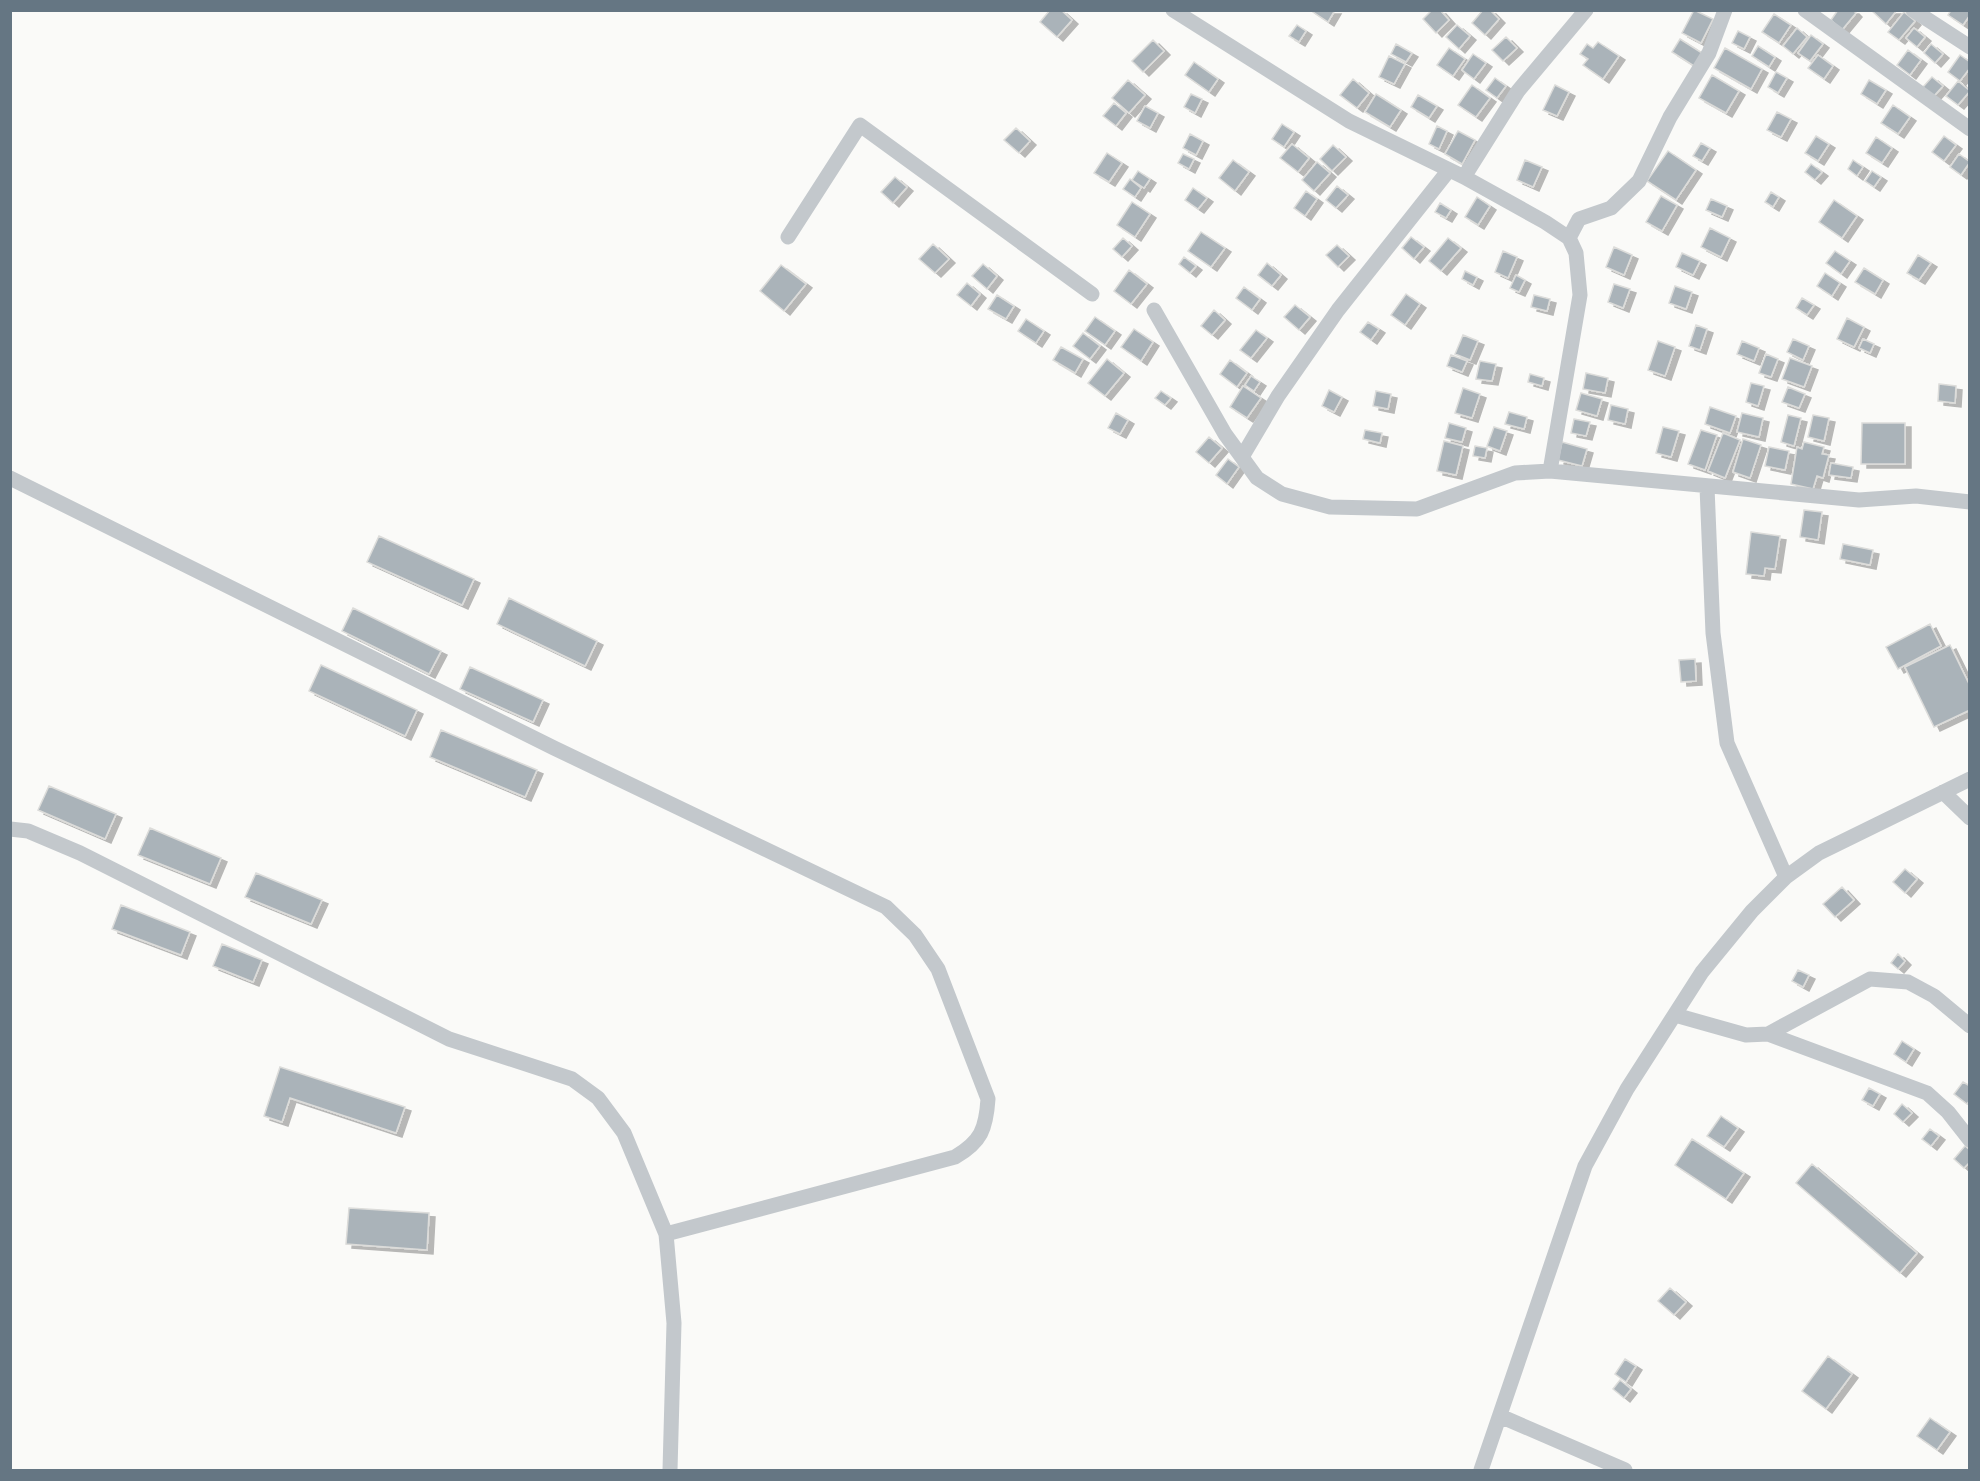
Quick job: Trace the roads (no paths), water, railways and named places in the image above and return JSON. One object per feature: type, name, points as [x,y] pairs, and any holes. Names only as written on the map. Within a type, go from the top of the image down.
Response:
[{"type":"street","points":[[1173,10],[1348,121],[1464,177],[1569,238],[1576,253],[1580,295],[1550,471]]},
{"type":"street","points":[[1464,177],[1518,91],[1586,10]]},
{"type":"street","points":[[1569,238],[1579,219],[1611,208],[1639,181],[1670,117],[1709,53],[1725,10]]},
{"type":"street","points":[[1805,10],[1970,129]]},
{"type":"street","points":[[1913,10],[1970,47]]},
{"type":"street","points":[[788,237],[860,125],[1092,294]]},
{"type":"street","points":[[1242,457],[1278,396],[1338,310],[1368,269],[1449,170]]},
{"type":"street","points":[[1154,310],[1225,434],[1257,478],[1282,494],[1329,507],[1417,509],[1515,473],[1550,471],[1859,500],[1916,496],[1970,502]]},
{"type":"street","points":[[10,478],[554,748],[886,907],[915,935],[938,969],[988,1099],[986,1121],[973,1146],[955,1157],[666,1234]]},
{"type":"street","points":[[1707,487],[1713,633],[1727,743],[1786,877]]},
{"type":"street","points":[[1481,1470],[1585,1167],[1627,1089],[1702,972],[1752,911],[1786,877],[1819,853],[1970,779]]},
{"type":"street","points":[[1943,792],[1970,818]]},
{"type":"street","points":[[10,829],[28,831],[80,853],[449,1039],[572,1079],[598,1098],[624,1133],[666,1234],[674,1323],[670,1470]]},
{"type":"street","points":[[1767,1034],[1870,979],[1908,982],[1934,996],[1970,1026]]},
{"type":"street","points":[[1675,1015],[1746,1035],[1767,1034],[1928,1093],[1948,1112],[1970,1140]]},
{"type":"street","points":[[1500,1416],[1625,1470]]}]
